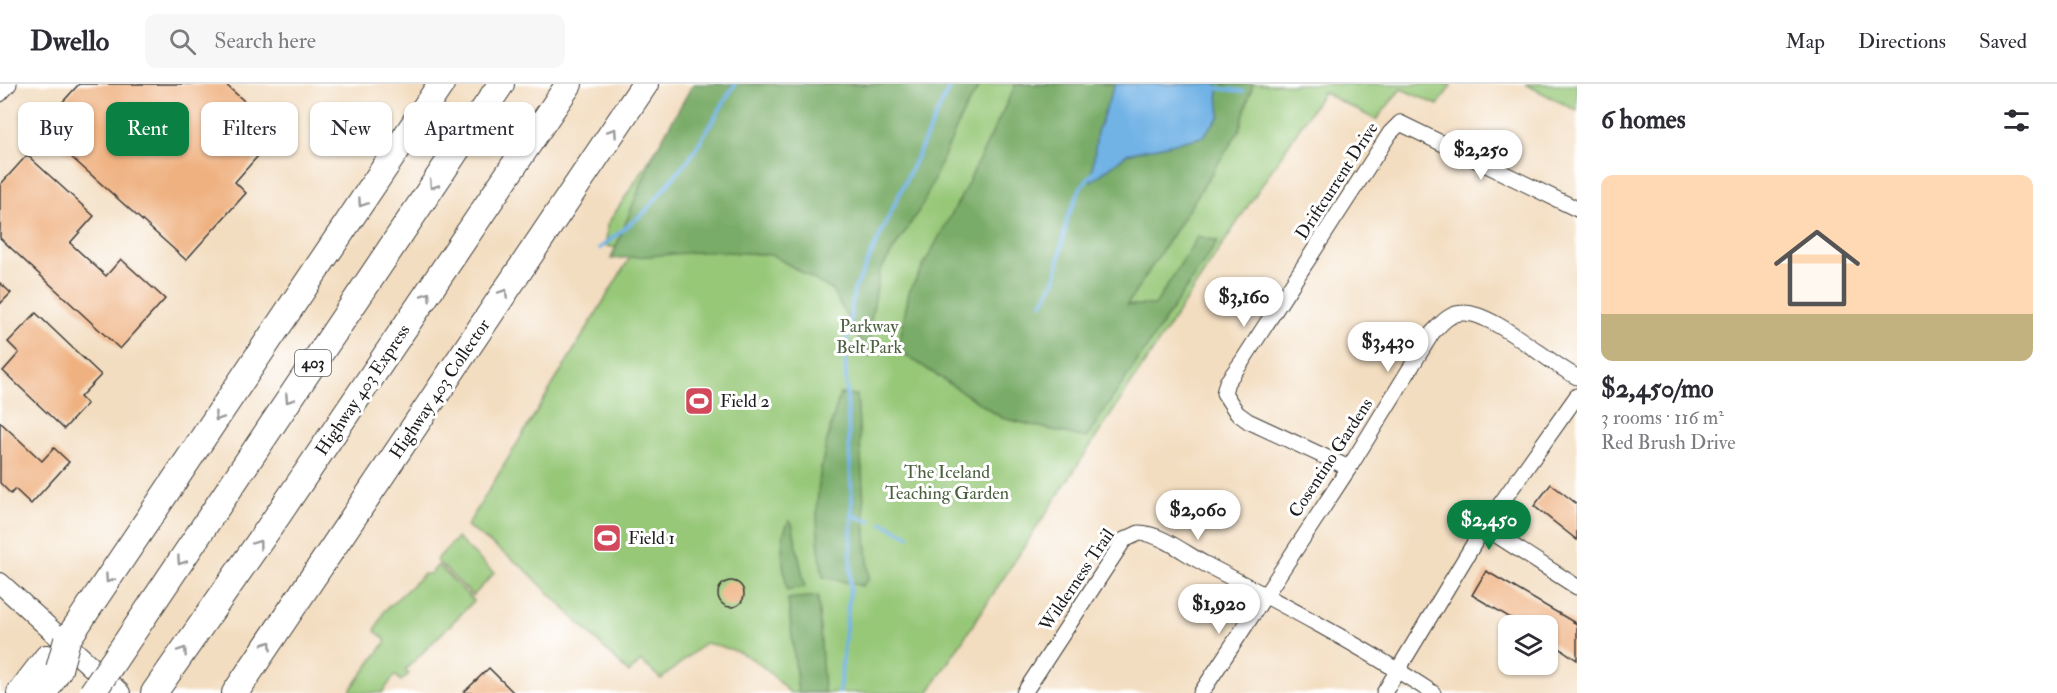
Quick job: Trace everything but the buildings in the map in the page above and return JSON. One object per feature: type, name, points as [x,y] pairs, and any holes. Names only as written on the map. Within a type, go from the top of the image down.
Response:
[{"type":"highway","name":"403","points":[[53,664],[441,84]]},
{"type":"highway","name":"403","points":[[92,693],[501,84]]},
{"type":"highway","name":"Highway 403 Express","points":[[154,693],[285,506],[569,84]]},
{"type":"highway","name":"Highway 403 Collector","points":[[235,693],[645,84]]},
{"type":"highway","points":[[20,693],[53,664]]},
{"type":"highway","points":[[44,693],[53,664]]},
{"type":"street","points":[[0,94],[9,84]]},
{"type":"street","name":"Driftcurrent Drive","points":[[1349,468],[1248,421],[1237,413],[1224,393],[1232,373],[1241,363],[1390,133],[1400,123],[1577,209]]},
{"type":"street","name":"Cosentino Gardens","points":[[1201,693],[1349,468],[1432,333],[1446,318],[1462,313],[1485,317],[1577,377]]},
{"type":"street","points":[[1384,693],[1484,527],[1577,396]]},
{"type":"street","points":[[1484,527],[1577,587]]},
{"type":"street","name":"Wilderness Trail","points":[[1024,693],[1129,536],[1144,533],[1265,595],[1398,670],[1433,693]]},
{"type":"street","points":[[0,583],[120,693]]},
{"type":"green space","points":[[693,84],[981,84],[964,111],[923,204],[880,271],[871,320],[869,356],[832,290],[772,255],[712,251],[611,259],[653,155]]},
{"type":"green space","name":"Parkway Belt Park","points":[[746,84],[1452,84],[1438,105],[1401,89],[1376,120],[1323,92],[928,693],[790,693],[753,659],[733,650],[705,643],[661,679],[641,661],[629,673],[524,568],[467,526],[634,251],[606,246],[607,225],[674,122]]},
{"type":"green space","points":[[1016,84],[1253,84],[1239,131],[1127,305],[1155,305],[1198,236],[1218,241],[1086,438],[1002,418],[898,350],[909,292],[963,193]]},
{"type":"green space","points":[[1525,84],[1577,84],[1577,111]]},
{"type":"green space","points":[[840,394],[857,395],[869,579],[862,586],[823,577],[819,550],[817,505],[819,484]]},
{"type":"green space","points":[[789,521],[792,523],[805,587],[787,590],[782,546]]},
{"type":"green space","points":[[457,538],[494,573],[473,596],[436,560]]},
{"type":"green space","points":[[438,565],[474,601],[405,670],[409,674],[401,681],[395,675],[382,693],[351,693],[351,689],[385,643],[385,639],[375,631],[384,611],[424,574],[430,574]]},
{"type":"green space","points":[[818,596],[824,693],[798,693],[788,599]]},
{"type":"water","points":[[1115,84],[1217,84],[1220,116],[1202,137],[1127,154],[1091,182],[1097,132]]},
{"type":"waterway","points":[[600,248],[645,212],[692,155],[735,84]]},
{"type":"waterway","points":[[839,693],[850,589],[852,502],[845,356],[854,291],[951,84]]},
{"type":"waterway","points":[[1213,88],[1243,91]]},
{"type":"waterway","points":[[1042,303],[1055,281],[1067,219],[1081,187],[1094,172]]},
{"type":"waterway","points":[[852,515],[871,521]]},
{"type":"waterway","points":[[883,523],[909,536]]},
{"type":"place","name":"Field 2","points":[[699,401]]},
{"type":"place","name":"Field 1","points":[[607,538]]},
{"type":"park label","name":"The Iceland Teaching Garden","points":[[947,482]]}]
